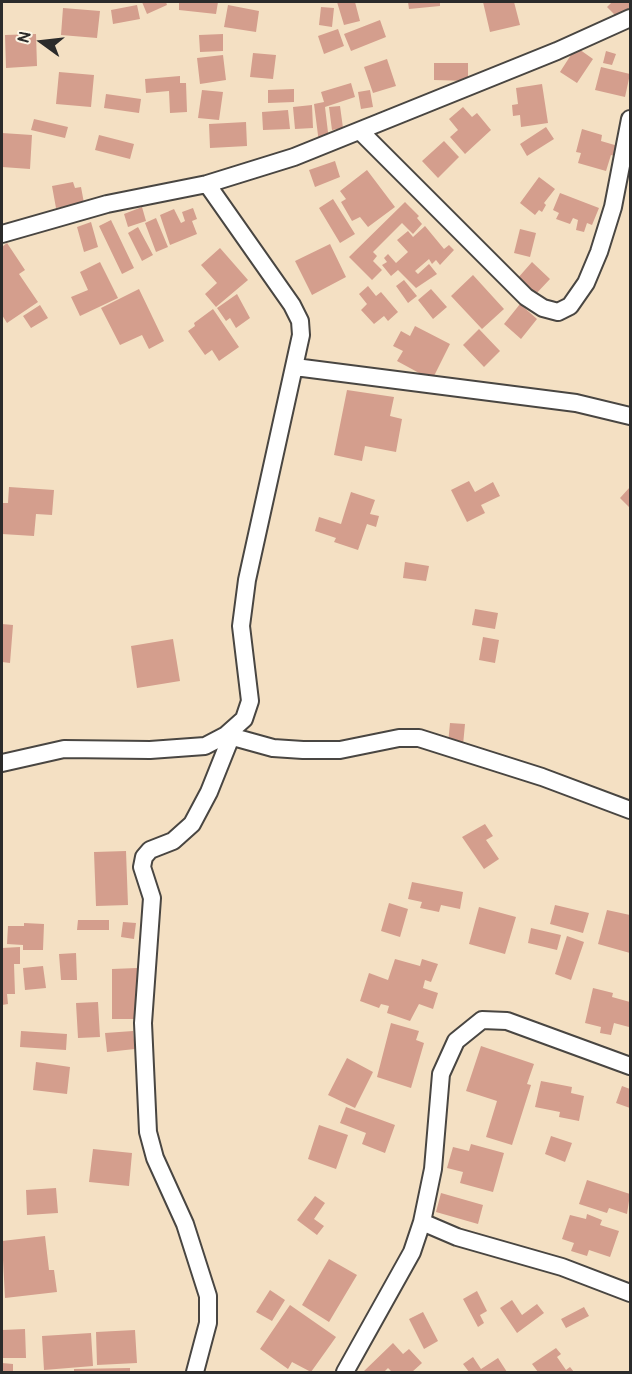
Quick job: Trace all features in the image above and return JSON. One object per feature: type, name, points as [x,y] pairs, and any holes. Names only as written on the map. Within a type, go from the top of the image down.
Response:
[{"type":"street","points":[[2,234],[108,204],[207,184],[294,157],[630,18]]},
{"type":"street","points":[[360,130],[526,297],[543,308],[558,312],[570,306],[586,283],[599,252],[613,207],[630,119]]},
{"type":"street","points":[[2,763],[64,749],[182,749],[205,746],[228,736],[244,719],[250,701],[242,645],[244,603],[260,512],[301,335],[300,321],[207,184]]},
{"type":"street","points":[[295,367],[564,401],[630,416]]},
{"type":"street","points":[[228,736],[273,748],[303,750],[340,750],[399,738],[419,738],[542,777],[630,810]]},
{"type":"street","points":[[195,1372],[208,1323],[208,1296],[185,1224],[155,1158],[148,1131],[143,1023],[152,898],[142,867],[150,850],[173,841],[192,824],[209,792],[228,736]]},
{"type":"street","points":[[345,1372],[412,1252],[422,1222],[433,1169],[441,1074],[456,1041],[482,1020],[507,1020],[630,1066]]},
{"type":"street","points":[[422,1222],[457,1236],[562,1267],[630,1293]]},
{"type":"building","points":[[142,2],[166,2],[167,5],[147,14]]},
{"type":"building","points":[[179,2],[218,2],[216,14],[179,10]]},
{"type":"building","points":[[337,2],[355,2],[360,21],[344,25]]},
{"type":"building","points":[[408,2],[440,2],[440,6],[409,9]]},
{"type":"building","points":[[483,2],[514,2],[520,25],[490,32]]},
{"type":"building","points":[[612,2],[630,2],[630,7],[619,19],[607,7]]},
{"type":"building","points":[[137,5],[140,19],[113,24],[111,10]]},
{"type":"building","points":[[228,5],[259,11],[256,32],[224,27]]},
{"type":"building","points":[[321,7],[334,8],[332,27],[319,25]]},
{"type":"building","points":[[63,8],[100,11],[97,38],[61,35]]},
{"type":"building","points":[[380,20],[386,37],[351,51],[344,34]]},
{"type":"building","points":[[338,29],[344,46],[324,54],[318,36]]},
{"type":"building","points":[[36,34],[37,66],[6,68],[5,35]]},
{"type":"building","points":[[223,34],[223,51],[200,52],[199,35]]},
{"type":"building","points":[[576,47],[593,59],[577,83],[560,72]]},
{"type":"building","points":[[606,51],[616,54],[612,65],[603,63]]},
{"type":"building","points":[[253,53],[276,55],[273,79],[250,77]]},
{"type":"building","points":[[223,55],[226,80],[200,84],[197,58]]},
{"type":"building","points":[[387,59],[396,86],[373,93],[364,67]]},
{"type":"building","points":[[434,63],[468,63],[468,81],[434,80]]},
{"type":"building","points":[[601,67],[630,74],[625,97],[595,90]]},
{"type":"building","points":[[59,72],[94,75],[91,107],[56,104]]},
{"type":"building","points":[[180,76],[180,83],[186,83],[187,112],[170,113],[169,91],[146,93],[145,79]]},
{"type":"building","points":[[351,83],[355,97],[325,107],[329,141],[319,143],[314,104],[324,102],[321,92]]},
{"type":"building","points":[[542,84],[548,123],[521,127],[520,115],[513,116],[512,105],[518,104],[516,88]]},
{"type":"building","points":[[294,89],[294,102],[268,103],[268,90]]},
{"type":"building","points":[[202,90],[223,92],[219,120],[198,118]]},
{"type":"building","points":[[370,90],[373,107],[361,109],[358,92]]},
{"type":"building","points":[[106,94],[141,99],[139,113],[104,108]]},
{"type":"building","points":[[312,105],[313,128],[295,129],[293,107]]},
{"type":"building","points":[[340,106],[343,128],[332,130],[329,107]]},
{"type":"building","points":[[463,107],[472,117],[477,113],[491,130],[465,154],[450,137],[458,130],[449,119]]},
{"type":"building","points":[[288,110],[290,129],[263,130],[262,112]]},
{"type":"building","points":[[34,119],[68,127],[65,138],[31,130]]},
{"type":"building","points":[[246,122],[247,146],[210,148],[209,124]]},
{"type":"building","points":[[546,127],[554,139],[527,156],[520,144]]},
{"type":"building","points":[[582,129],[602,135],[601,141],[618,146],[615,156],[611,155],[606,171],[578,163],[581,153],[576,152]]},
{"type":"building","points":[[2,133],[32,135],[30,169],[2,167]]},
{"type":"building","points":[[99,135],[134,144],[130,159],[95,150]]},
{"type":"building","points":[[444,141],[459,157],[438,178],[422,161]]},
{"type":"building","points":[[335,161],[340,177],[315,187],[309,170]]},
{"type":"building","points":[[367,170],[395,207],[368,227],[360,217],[352,221],[341,202],[346,199],[340,191]]},
{"type":"building","points":[[539,177],[555,189],[544,203],[546,205],[542,212],[539,210],[535,215],[520,203]]},
{"type":"building","points":[[73,182],[75,188],[81,187],[84,203],[56,208],[52,186]]},
{"type":"building","points":[[560,193],[599,208],[592,225],[587,223],[584,232],[576,230],[578,220],[573,218],[570,224],[556,219],[559,213],[553,210]]},
{"type":"building","points":[[333,199],[355,234],[340,243],[319,208]]},
{"type":"building","points":[[405,202],[419,216],[417,218],[422,224],[413,234],[402,223],[373,252],[377,256],[373,261],[382,270],[372,280],[349,257]]},
{"type":"building","points":[[142,207],[146,221],[128,227],[124,214]]},
{"type":"building","points":[[193,208],[197,219],[192,221],[197,234],[170,245],[160,215],[174,209],[181,223],[185,221],[182,212]]},
{"type":"building","points":[[156,218],[168,247],[156,252],[145,223]]},
{"type":"building","points":[[111,220],[134,268],[122,274],[99,226]]},
{"type":"building","points":[[91,222],[98,247],[84,252],[77,227]]},
{"type":"building","points":[[425,226],[444,249],[449,245],[454,250],[440,265],[436,260],[432,264],[429,259],[415,271],[418,274],[429,264],[437,274],[416,288],[398,270],[391,276],[382,265],[387,262],[384,258],[388,254],[396,263],[408,252],[397,240],[408,231],[413,237]]},
{"type":"building","points":[[138,227],[153,255],[142,261],[128,233]]},
{"type":"building","points":[[520,229],[536,233],[530,257],[514,253]]},
{"type":"building","points":[[7,243],[25,270],[19,274],[38,302],[7,323],[2,315],[2,247]]},
{"type":"building","points":[[330,244],[346,277],[312,295],[295,261]]},
{"type":"building","points":[[220,248],[248,280],[216,307],[205,294],[217,283],[201,265]]},
{"type":"building","points":[[100,262],[118,298],[80,316],[71,297],[88,290],[80,272]]},
{"type":"building","points":[[532,262],[550,279],[534,296],[517,279]]},
{"type":"building","points":[[473,275],[504,309],[482,329],[451,296]]},
{"type":"building","points":[[404,280],[417,296],[408,303],[396,286]]},
{"type":"building","points":[[368,286],[376,296],[381,292],[398,312],[388,321],[384,316],[374,324],[361,310],[367,304],[359,294]]},
{"type":"building","points":[[139,289],[164,341],[149,349],[142,335],[120,345],[101,308]]},
{"type":"building","points":[[431,289],[447,307],[433,319],[418,300]]},
{"type":"building","points":[[237,294],[250,318],[236,328],[230,318],[226,321],[217,308]]},
{"type":"building","points":[[520,304],[537,319],[521,339],[504,324]]},
{"type":"building","points":[[40,305],[48,318],[31,328],[23,316]]},
{"type":"building","points":[[213,309],[239,347],[219,361],[212,350],[205,355],[188,331],[195,326],[194,323]]},
{"type":"building","points":[[415,326],[450,344],[432,380],[397,361],[403,351],[393,346],[401,331],[410,336]]},
{"type":"building","points":[[479,329],[500,351],[484,367],[463,345]]},
{"type":"building","points":[[347,390],[394,397],[390,416],[402,419],[396,452],[365,446],[362,461],[334,455]]},
{"type":"building","points":[[469,481],[475,492],[493,482],[500,496],[481,505],[485,513],[467,522],[451,490]]},
{"type":"building","points":[[9,487],[54,490],[52,515],[36,514],[34,536],[2,534],[2,503],[8,503]]},
{"type":"building","points":[[630,487],[630,508],[620,498]]},
{"type":"building","points":[[351,492],[375,500],[370,514],[379,516],[376,527],[367,524],[358,550],[334,542],[336,538],[315,531],[319,517],[341,524]]},
{"type":"building","points":[[405,562],[429,566],[426,581],[403,578]]},
{"type":"building","points":[[475,609],[498,613],[495,629],[472,625]]},
{"type":"building","points":[[2,624],[13,625],[10,663],[2,662]]},
{"type":"building","points":[[483,637],[499,640],[495,663],[479,660]]},
{"type":"building","points":[[173,639],[180,681],[137,688],[131,646]]},
{"type":"building","points":[[450,723],[465,724],[463,745],[448,744]]},
{"type":"building","points":[[485,824],[493,836],[486,840],[499,859],[484,869],[462,837]]},
{"type":"building","points":[[126,851],[128,905],[96,906],[94,852]]},
{"type":"building","points":[[412,882],[463,892],[460,909],[441,905],[439,912],[420,908],[422,902],[408,899]]},
{"type":"building","points":[[389,903],[408,909],[400,937],[381,931]]},
{"type":"building","points":[[555,905],[589,913],[583,933],[550,924]]},
{"type":"building","points":[[479,907],[516,917],[505,954],[469,944]]},
{"type":"building","points":[[607,910],[630,915],[630,953],[598,944]]},
{"type":"building","points":[[78,920],[109,920],[109,930],[77,930]]},
{"type":"building","points":[[123,922],[136,923],[134,939],[121,937]]},
{"type":"building","points":[[24,923],[44,924],[43,950],[23,950],[23,945],[7,944],[8,926],[24,926]]},
{"type":"building","points":[[531,928],[561,935],[557,950],[528,943]]},
{"type":"building","points":[[567,936],[584,942],[571,980],[555,974]]},
{"type":"building","points":[[20,947],[20,964],[14,964],[15,994],[7,994],[8,1004],[2,1005],[2,948]]},
{"type":"building","points":[[76,953],[77,980],[61,980],[59,954]]},
{"type":"building","points":[[395,959],[420,966],[422,959],[438,964],[431,982],[425,980],[423,988],[438,993],[433,1009],[419,1004],[410,1021],[387,1013],[389,1006],[381,1004],[379,1008],[360,1001],[369,973],[388,980]]},
{"type":"building","points":[[43,966],[46,988],[25,990],[23,968]]},
{"type":"building","points":[[137,968],[137,1019],[112,1019],[112,969]]},
{"type":"building","points":[[593,988],[613,993],[612,997],[630,1002],[629,1027],[614,1023],[611,1035],[600,1033],[601,1027],[585,1023]]},
{"type":"building","points":[[98,1002],[100,1037],[78,1038],[76,1003]]},
{"type":"building","points":[[391,1023],[419,1031],[416,1040],[424,1043],[411,1088],[377,1077]]},
{"type":"building","points":[[21,1031],[67,1034],[66,1050],[20,1047]]},
{"type":"building","points":[[133,1031],[135,1049],[107,1052],[105,1033]]},
{"type":"building","points":[[481,1046],[534,1064],[527,1084],[531,1085],[512,1145],[486,1137],[497,1101],[466,1091]]},
{"type":"building","points":[[347,1058],[373,1072],[355,1108],[328,1095]]},
{"type":"building","points":[[36,1062],[70,1067],[67,1094],[33,1090]]},
{"type":"building","points":[[541,1081],[572,1087],[571,1093],[584,1096],[579,1121],[559,1117],[560,1112],[535,1107]]},
{"type":"building","points":[[622,1086],[630,1089],[630,1108],[616,1103]]},
{"type":"building","points":[[346,1107],[395,1125],[385,1153],[362,1144],[366,1133],[340,1123]]},
{"type":"building","points":[[319,1125],[348,1135],[336,1169],[308,1159]]},
{"type":"building","points":[[551,1136],[572,1143],[565,1162],[545,1154]]},
{"type":"building","points":[[471,1144],[504,1153],[493,1192],[460,1183],[463,1172],[447,1168],[453,1147],[469,1151]]},
{"type":"building","points":[[93,1149],[132,1153],[129,1186],[89,1182]]},
{"type":"building","points":[[587,1180],[630,1194],[627,1214],[609,1208],[607,1213],[579,1204]]},
{"type":"building","points":[[56,1188],[58,1213],[27,1215],[26,1190]]},
{"type":"building","points":[[441,1193],[483,1205],[478,1224],[436,1212]]},
{"type":"building","points":[[315,1196],[325,1203],[314,1219],[324,1226],[317,1235],[297,1220]]},
{"type":"building","points":[[587,1214],[602,1220],[600,1225],[619,1231],[610,1257],[589,1250],[587,1256],[571,1251],[574,1243],[562,1239],[570,1215],[586,1219]]},
{"type":"building","points":[[45,1236],[49,1270],[54,1270],[57,1292],[5,1298],[2,1241]]},
{"type":"building","points":[[329,1259],[357,1275],[329,1322],[302,1305]]},
{"type":"building","points":[[270,1290],[285,1300],[272,1321],[256,1312]]},
{"type":"building","points":[[477,1291],[487,1311],[480,1315],[484,1323],[478,1327],[463,1299]]},
{"type":"building","points":[[512,1300],[522,1315],[537,1304],[544,1313],[517,1333],[500,1308]]},
{"type":"building","points":[[290,1305],[336,1337],[311,1372],[292,1362],[288,1369],[260,1349]]},
{"type":"building","points":[[584,1307],[589,1316],[566,1328],[561,1319]]},
{"type":"building","points":[[423,1312],[438,1341],[424,1349],[409,1319]]},
{"type":"building","points":[[25,1329],[26,1358],[2,1358],[2,1330]]},
{"type":"building","points":[[135,1330],[137,1363],[97,1365],[96,1332]]},
{"type":"building","points":[[91,1333],[93,1366],[44,1370],[42,1336]]},
{"type":"building","points":[[393,1343],[403,1354],[409,1349],[422,1363],[412,1372],[392,1372],[388,1368],[384,1372],[363,1372]]},
{"type":"building","points":[[556,1348],[561,1354],[557,1357],[566,1370],[570,1367],[574,1372],[538,1372],[532,1364]]},
{"type":"building","points":[[473,1357],[481,1369],[498,1358],[507,1372],[469,1372],[463,1364]]},
{"type":"building","points":[[2,1363],[13,1364],[13,1372],[2,1372]]},
{"type":"building","points":[[130,1368],[130,1372],[74,1372],[74,1369]]}]
